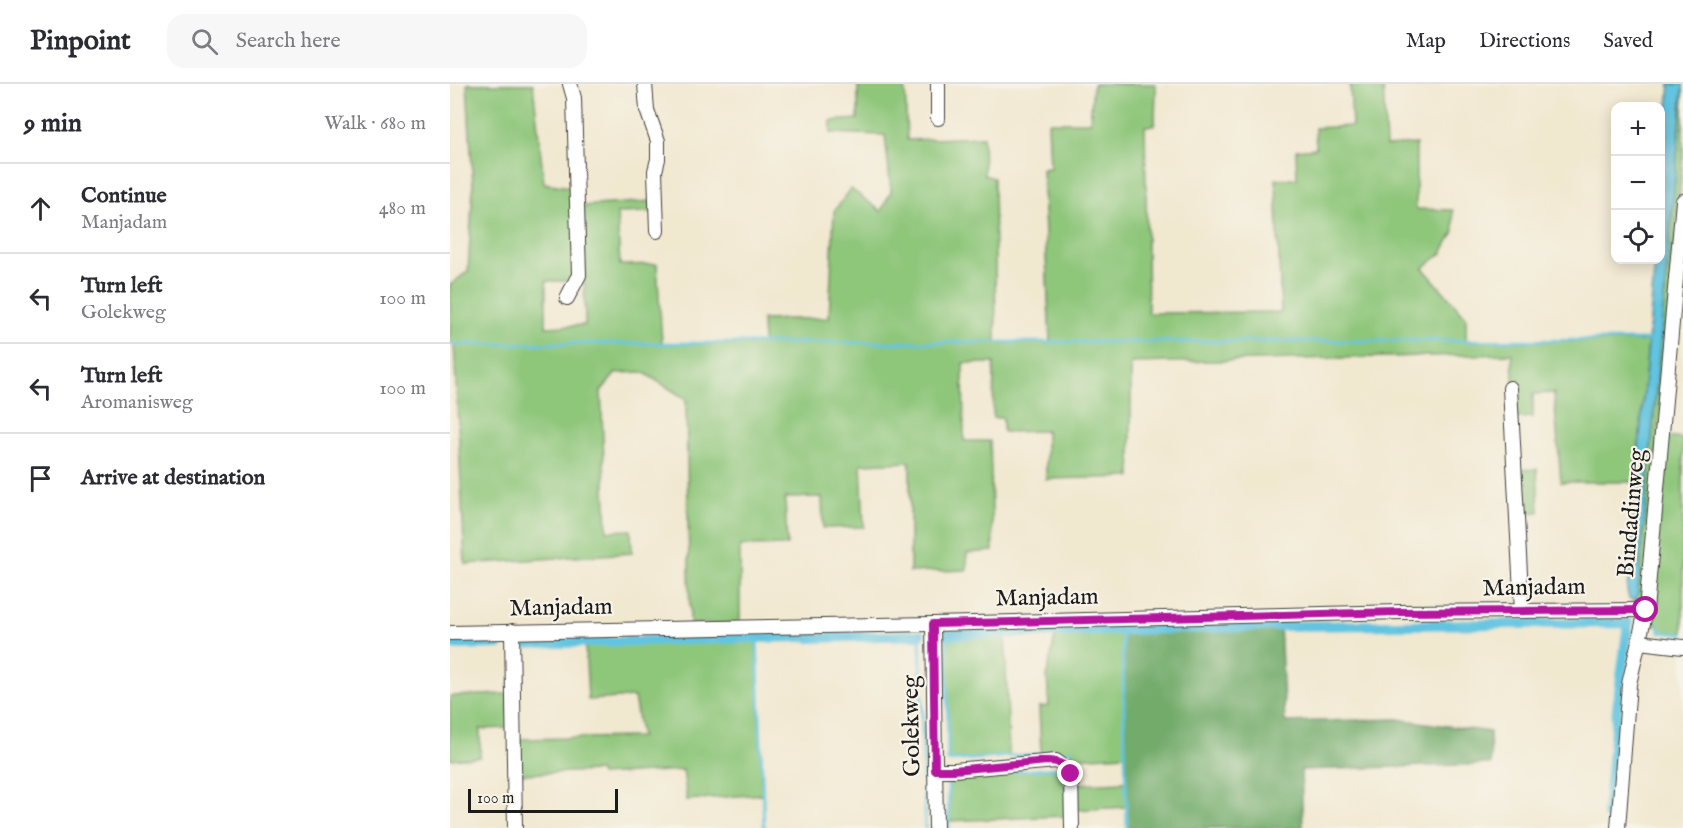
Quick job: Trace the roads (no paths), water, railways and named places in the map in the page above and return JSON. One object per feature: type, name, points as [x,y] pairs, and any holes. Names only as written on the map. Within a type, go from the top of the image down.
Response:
[{"type":"street","points":[[567,298],[579,275],[574,98],[570,84]]},
{"type":"street","points":[[645,84],[647,110],[658,141],[655,171],[657,231]]},
{"type":"street","points":[[938,84],[938,118]]},
{"type":"street","name":"Bindadinweg","points":[[1618,828],[1629,684],[1646,610],[1683,201]]},
{"type":"street","points":[[1510,388],[1522,611]]},
{"type":"street","name":"Manjadam","points":[[450,633],[933,624],[1389,612],[1646,610]]},
{"type":"street","name":"Golekweg","points":[[933,624],[936,828]]},
{"type":"street","points":[[512,631],[515,828]]},
{"type":"street","points":[[1639,642],[1683,647]]},
{"type":"street","points":[[935,770],[1056,761],[1071,774],[1072,828]]},
{"type":"water","points":[[1670,84],[1683,84],[1638,591],[1634,600],[1629,599],[1627,590],[1655,264],[1665,264],[1665,141]]},
{"type":"waterway","points":[[450,344],[1651,340]]},
{"type":"waterway","points":[[947,635],[1280,626],[1628,623],[1607,815]]},
{"type":"waterway","points":[[1659,625],[1660,632],[1683,634]]},
{"type":"waterway","points":[[1122,630],[1127,828]]},
{"type":"waterway","points":[[920,635],[925,828]]},
{"type":"waterway","points":[[810,638],[920,635]]},
{"type":"waterway","points":[[947,635],[948,761],[1072,751]]},
{"type":"waterway","points":[[518,644],[801,637]]},
{"type":"waterway","points":[[757,638],[764,828]]},
{"type":"waterway","points":[[450,645],[499,644]]},
{"type":"waterway","points":[[949,828],[948,777],[1056,768],[1065,778]]}]
